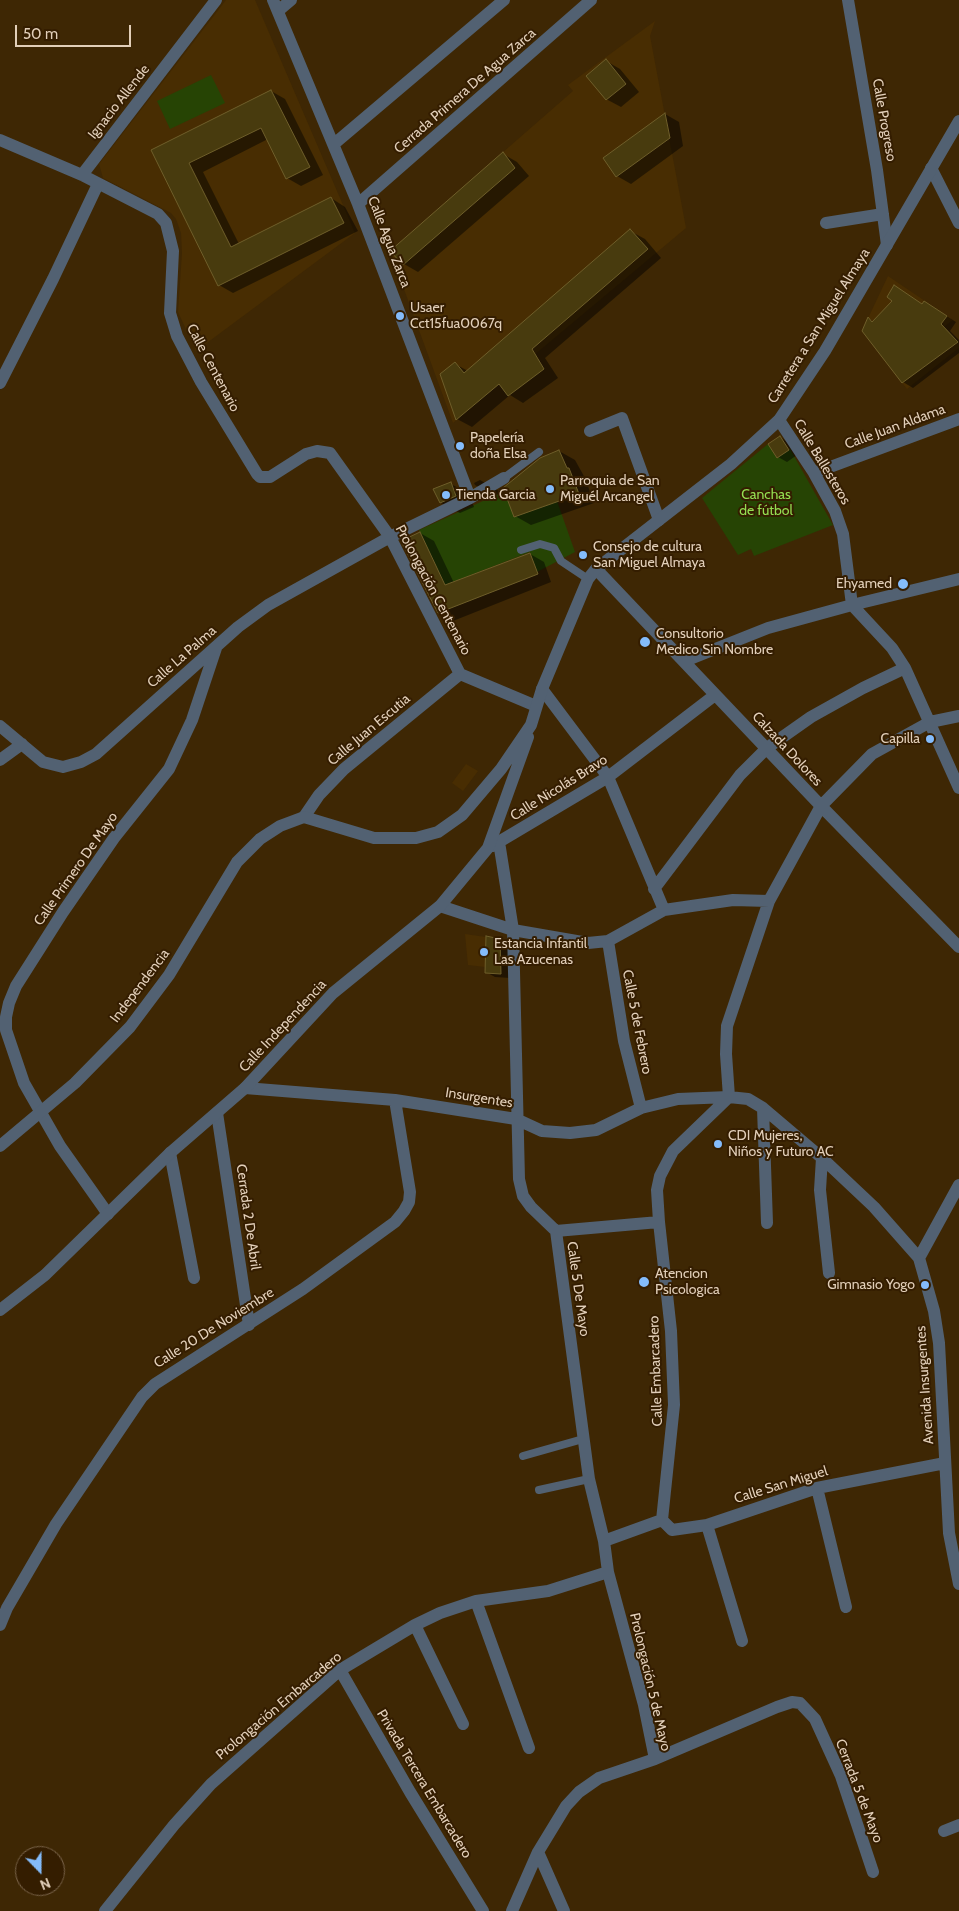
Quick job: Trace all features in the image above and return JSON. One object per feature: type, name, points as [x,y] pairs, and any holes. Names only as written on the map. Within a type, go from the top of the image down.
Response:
[{"type":"street","name":"Ignacio Allende","points":[[82,175],[216,0]]},
{"type":"street","points":[[276,5],[291,0]]},
{"type":"street","points":[[334,144],[504,0]]},
{"type":"street","name":"Cerrada Primera De Agua Zarca","points":[[358,204],[591,0]]},
{"type":"street","name":"Calle Progreso","points":[[848,0],[877,170],[887,246]]},
{"type":"street","name":"Calle Agua Zarca","points":[[276,5],[358,204],[470,498]]},
{"type":"street","name":"Carretera a San Miguel Almaya","points":[[536,706],[588,579],[596,569],[731,464],[779,420],[825,351],[959,121]]},
{"type":"street","name":"Calle Centenario","points":[[0,140],[82,175],[158,214],[166,223],[173,251],[170,313],[178,336],[201,382],[260,477],[270,477],[306,454],[317,450],[330,453]]},
{"type":"street","points":[[931,168],[959,221]]},
{"type":"street","points":[[0,383],[53,279],[98,184]]},
{"type":"street","points":[[826,223],[883,214]]},
{"type":"street","points":[[590,432],[622,418],[659,520]]},
{"type":"street","name":"Calle Juan Aldama","points":[[814,473],[959,419]]},
{"type":"street","name":"Calle Ballesteros","points":[[779,420],[814,473],[835,511],[842,534],[852,604]]},
{"type":"street","name":"Prolongación Centenario","points":[[330,453],[390,537],[460,674],[536,706]]},
{"type":"street","name":"Calle La Palma","points":[[0,726],[43,762],[63,767],[81,762],[96,754],[238,627],[268,605],[390,537],[470,498],[504,478]]},
{"type":"street","name":"Calzada Dolores","points":[[596,569],[821,806],[959,947]]},
{"type":"street","points":[[685,661],[768,628],[852,604],[959,579]]},
{"type":"street","points":[[852,604],[892,648],[905,668],[959,788]]},
{"type":"street","name":"Calle Primero De Mayo","points":[[108,1214],[60,1146],[24,1083],[6,1030],[8,1003],[32,959],[114,838],[169,769],[192,720],[216,648]]},
{"type":"street","points":[[654,889],[740,775],[767,748],[811,716],[905,668]]},
{"type":"street","name":"Calle Juan Escutia","points":[[304,817],[319,795],[344,769],[460,674]]},
{"type":"street","points":[[542,690],[608,777],[664,910]]},
{"type":"street","name":"Calle Nicolás Bravo","points":[[493,845],[608,777],[715,695]]},
{"type":"street","name":"Calle Independencia","points":[[0,1310],[45,1275],[170,1153],[246,1088],[333,993],[440,906],[493,845],[536,706]]},
{"type":"street","points":[[729,1097],[726,1054],[727,1026],[769,901],[821,806],[872,754],[930,722],[959,716]]},
{"type":"street","name":"Calle Independencia","points":[[304,817],[374,838],[416,838],[438,832],[462,815],[480,795],[531,725]]},
{"type":"street","points":[[0,760],[22,744]]},
{"type":"street","name":"Independencia","points":[[0,1146],[75,1083],[130,1027],[169,975],[237,862],[260,839],[280,826],[304,817]]},
{"type":"street","name":"Calle 5 De Mayo","points":[[493,845],[514,930],[516,1119],[519,1179],[522,1196],[530,1207],[556,1231],[589,1479],[604,1541],[608,1572]]},
{"type":"street","points":[[440,906],[514,930],[588,943],[608,941],[664,910],[733,900],[769,901]]},
{"type":"street","name":"Calle 5 de Febrero","points":[[608,941],[624,1041],[641,1108]]},
{"type":"street","name":"Insurgentes","points":[[246,1088],[395,1100],[516,1119],[542,1131],[570,1133],[596,1130],[641,1108],[678,1099],[729,1097]]},
{"type":"street","name":"Avenida Insurgentes","points":[[729,1097],[748,1100],[762,1108],[822,1158],[874,1207],[919,1258],[934,1311],[939,1344],[949,1533],[959,1584]]},
{"type":"street","name":"Calle Embarcadero","points":[[662,1520],[674,1405],[671,1331],[659,1222],[658,1190],[660,1176],[673,1151],[729,1097]]},
{"type":"street","name":"Calle 20 De Noviembre","points":[[0,1625],[16,1591],[56,1524],[142,1397],[168,1374],[249,1325],[334,1267],[395,1222],[404,1211],[409,1202],[410,1192],[395,1100]]},
{"type":"street","points":[[762,1108],[767,1223]]},
{"type":"street","name":"Cerrada 2 De Abril","points":[[217,1113],[249,1325]]},
{"type":"street","points":[[170,1153],[194,1278]]},
{"type":"street","points":[[822,1158],[820,1190],[829,1273]]},
{"type":"street","points":[[919,1258],[959,1185]]},
{"type":"street","points":[[556,1231],[659,1222]]},
{"type":"street","name":"Calle San Miguel","points":[[662,1520],[672,1530],[707,1525],[817,1488],[945,1463]]},
{"type":"street","points":[[817,1488],[846,1607]]},
{"type":"street","points":[[604,1541],[662,1520]]},
{"type":"street","points":[[707,1525],[742,1641]]},
{"type":"street","name":"Prolongación Embarcadero","points":[[105,1911],[174,1825],[211,1784],[340,1670],[414,1625],[440,1613],[476,1601],[548,1591],[608,1572]]},
{"type":"street","name":"Prolongación 5 de Mayo","points":[[512,1911],[538,1852],[566,1806],[579,1792],[599,1778],[655,1759],[608,1572]]},
{"type":"street","points":[[476,1601],[529,1748]]},
{"type":"street","points":[[414,1625],[463,1724]]},
{"type":"street","name":"Privada Tercera Embarcadero","points":[[340,1670],[410,1792],[483,1911]]},
{"type":"street","name":"Cerrada 5 de Mayo","points":[[655,1759],[792,1702],[800,1703],[814,1719],[841,1776],[874,1872]]},
{"type":"street","points":[[944,1831],[959,1825]]},
{"type":"street","points":[[538,1852],[564,1911]]},
{"type":"lane","points":[[504,478],[539,452]]},
{"type":"lane","points":[[521,550],[540,544],[554,548],[561,561],[588,579]]},
{"type":"lane","points":[[523,1456],[583,1439]]},
{"type":"lane","points":[[539,1490],[589,1479]]},
{"type":"shaded area","points":[[226,0],[255,0],[355,233],[196,351],[178,312],[182,253],[181,233],[176,219],[171,213],[103,178],[99,164]]},
{"type":"shaded area","points":[[655,21],[650,36],[686,228],[453,423],[390,251],[573,91],[568,85]]},
{"type":"shaded area","points":[[888,276],[953,320],[944,327],[959,343],[959,348],[907,389],[862,331]]},
{"type":"shaded area","points":[[466,764],[478,771],[463,791],[452,783]]},
{"type":"shaded area","name":"Estancia Infantil Las Azucenas","points":[[465,934],[500,939],[501,974],[485,973],[485,967],[468,965]]},
{"type":"green space","points":[[211,75],[225,103],[170,129],[157,101]]},
{"type":"green space","name":"Canchas de fútbol","points":[[768,444],[777,458],[790,449],[833,525],[754,556],[751,549],[738,555],[702,498]]},
{"type":"green space","points":[[505,491],[557,501],[575,552],[537,572],[530,552],[445,585],[419,530]]},
{"type":"building","points":[[606,59],[626,84],[606,100],[586,76]]},
{"type":"building","points":[[271,90],[310,167],[286,179],[261,128],[189,163],[231,247],[331,197],[344,223],[218,286],[151,150]]},
{"type":"building","points":[[665,113],[670,138],[616,177],[603,158]]},
{"type":"building","points":[[503,152],[515,168],[403,265],[390,251]]},
{"type":"building","points":[[630,229],[648,249],[532,349],[544,369],[508,396],[499,384],[456,420],[440,374],[455,362],[464,373]]},
{"type":"building","points":[[894,285],[922,304],[924,301],[947,316],[941,324],[958,342],[902,383],[862,331],[868,317],[872,322],[892,301],[887,297]]},
{"type":"building","points":[[780,436],[789,450],[777,458],[768,444]]},
{"type":"building","points":[[559,450],[567,468],[569,468],[579,494],[514,517],[503,488],[540,458]]},
{"type":"building","name":"Tienda Garcia","points":[[451,482],[456,496],[440,503],[433,489]]},
{"type":"building","points":[[420,532],[445,585],[530,553],[538,574],[438,613],[401,541]]},
{"type":"building","points":[[486,936],[500,939],[501,974],[485,973]]},
{"type":"place","name":"Usaer Cct15fua0067q","points":[[400,316]]},
{"type":"place","name":"Papelería doña Elsa","points":[[460,446]]},
{"type":"place","name":"Parroquia de San Miguél Arcangel","points":[[550,489]]},
{"type":"place","name":"Tienda Garcia","points":[[446,495]]},
{"type":"place","name":"Consejo de cultura San Miguel Almaya","points":[[583,555]]},
{"type":"place","name":"Ehyamed","points":[[903,584]]},
{"type":"place","name":"Consultorio Medico Sin Nombre","points":[[645,642]]},
{"type":"place","name":"Capilla","points":[[930,739]]},
{"type":"place","name":"Estancia Infantil Las Azucenas","points":[[484,952]]},
{"type":"place","name":"CDI Mujeres, Niños y Futuro AC","points":[[718,1144]]},
{"type":"place","name":"Atencion Psicologica","points":[[644,1282]]},
{"type":"place","name":"Gimnasio Yogo","points":[[925,1285]]}]
